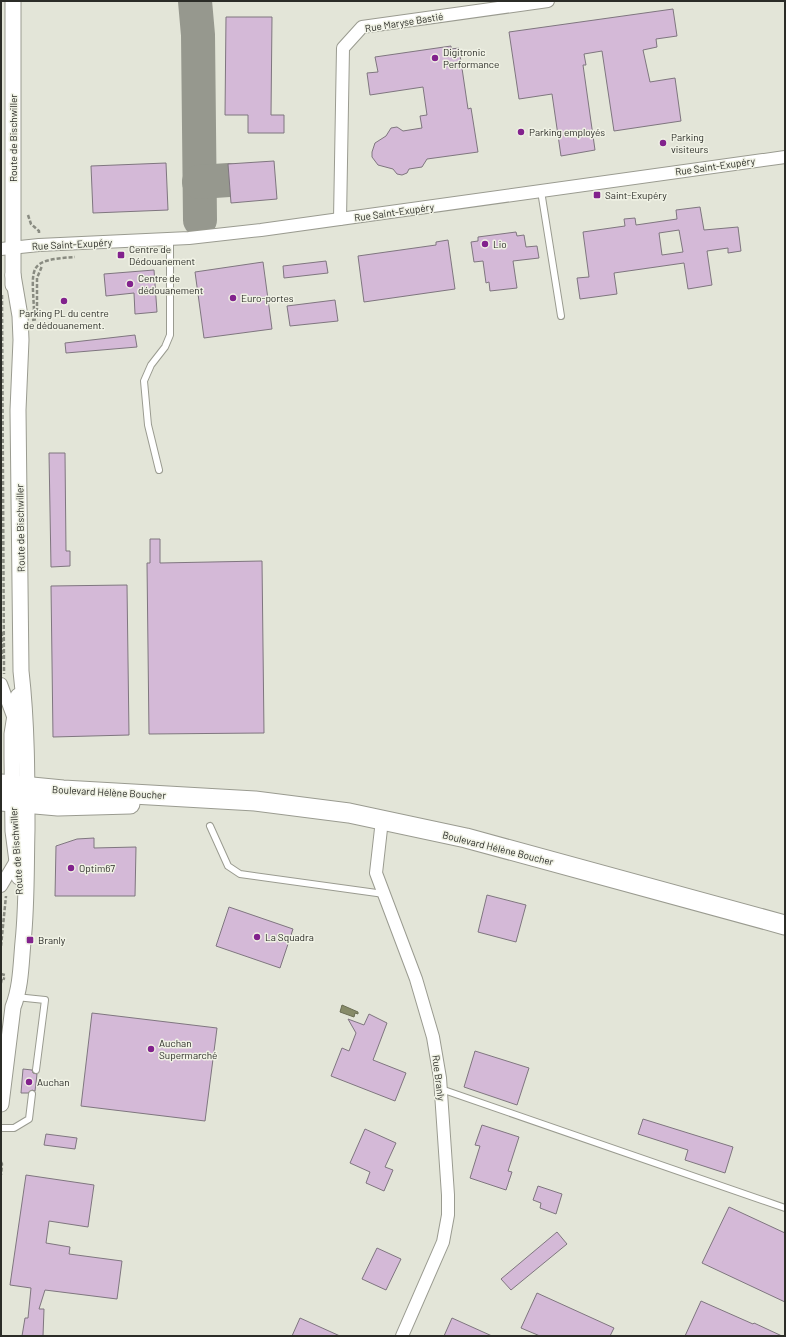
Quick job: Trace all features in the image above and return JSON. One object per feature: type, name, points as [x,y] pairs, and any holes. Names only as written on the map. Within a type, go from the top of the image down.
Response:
[{"type":"main road","name":"Boulevard Hélène Boucher","points":[[14,794],[205,797],[255,801],[344,812],[466,838],[785,925]]},
{"type":"street","name":"Route de Bischwiller","points":[[1,1104],[27,896],[14,794],[25,700],[21,671],[18,410],[20,320],[13,275],[7,249],[13,1]]},
{"type":"street","name":"Rue Maryse Bastié","points":[[340,219],[343,48],[362,27],[548,1]]},
{"type":"street","name":"Rue Saint-Exupéry","points":[[7,249],[39,245],[170,239],[261,230],[785,157]]},
{"type":"street","name":"Route de Bischwiller","points":[[13,1001],[20,901],[13,831],[14,794],[12,734],[21,671]]},
{"type":"street","points":[[2,680],[14,719]]},
{"type":"street","name":"Rue Branly","points":[[382,820],[376,873],[425,1005],[433,1037],[441,1089],[448,1195],[448,1215],[443,1242],[402,1336]]},
{"type":"street","points":[[4,891],[17,859]]},
{"type":"lane","points":[[541,191],[561,316]]},
{"type":"lane","points":[[159,470],[148,425],[144,381],[151,365],[164,347],[170,335],[170,239]]},
{"type":"lane","points":[[210,826],[228,866],[240,874],[384,894]]},
{"type":"lane","points":[[13,1001],[45,1000],[36,1070]]},
{"type":"lane","points":[[441,1089],[785,1208]]},
{"type":"lane","points":[[1,1128],[14,1128],[29,1119],[32,1094]]},
{"type":"path","points":[[30,316],[34,316],[33,276],[39,264]]},
{"type":"path","points":[[26,320],[37,320],[36,278],[42,266]]},
{"type":"path","points":[[2,293],[2,680]]},
{"type":"path","points":[[1,461],[2,680]]},
{"type":"path","points":[[1,938],[4,891]]},
{"type":"path","points":[[1,946],[4,891]]},
{"type":"path","points":[[1,974],[5,975]]},
{"type":"path","points":[[1,983],[2,978],[4,979]]},
{"type":"path","points":[[1,1162],[1,1175]]},
{"type":"shaded area","points":[[342,1005],[358,1012],[358,1014],[355,1013],[354,1017],[340,1012]]},
{"type":"building","points":[[673,9],[677,36],[656,39],[657,47],[643,50],[650,82],[675,78],[681,121],[614,131],[602,51],[584,54],[586,65],[583,65],[595,150],[561,156],[552,94],[519,99],[509,32]]},
{"type":"building","points":[[226,17],[272,17],[271,115],[284,115],[284,133],[248,133],[248,115],[225,115]]},
{"type":"building","points":[[451,46],[451,49],[459,48],[468,109],[471,108],[478,152],[427,159],[422,167],[409,169],[407,173],[402,175],[397,174],[393,169],[378,165],[372,157],[375,143],[386,136],[391,128],[397,127],[403,131],[422,128],[420,116],[427,115],[423,87],[370,95],[367,73],[378,72],[375,57]]},
{"type":"building","points":[[274,161],[277,199],[231,203],[228,164]]},
{"type":"building","points":[[166,163],[168,210],[93,213],[91,166]]},
{"type":"building","points":[[700,207],[704,230],[738,227],[741,251],[728,253],[728,248],[707,251],[712,285],[688,289],[684,263],[614,273],[617,294],[580,299],[577,278],[589,277],[583,232],[625,226],[624,219],[635,218],[636,225],[677,219],[676,210]],"holes":[[[679,230],[683,252],[662,255],[659,233]]]},
{"type":"building","points":[[516,232],[517,236],[524,235],[526,247],[537,246],[539,258],[513,261],[517,288],[490,291],[489,282],[486,283],[483,261],[474,262],[471,242],[478,241],[478,237]]},
{"type":"building","points":[[448,240],[455,289],[364,302],[358,256],[436,245],[436,242]]},
{"type":"building","points":[[326,261],[328,273],[284,278],[283,266]]},
{"type":"building","points":[[263,262],[272,329],[204,338],[195,272]]},
{"type":"building","name":"Centre de dédouanement","points":[[154,270],[157,312],[135,314],[134,293],[106,296],[104,274]]},
{"type":"building","points":[[335,300],[338,321],[290,326],[287,306]]},
{"type":"building","points":[[135,335],[137,347],[66,353],[65,343]]},
{"type":"building","points":[[49,453],[65,453],[66,551],[70,551],[70,566],[51,567]]},
{"type":"building","points":[[150,539],[160,539],[160,563],[262,561],[264,733],[149,734],[147,563],[150,563]]},
{"type":"building","points":[[127,585],[129,735],[53,737],[51,586]]},
{"type":"building","points":[[94,838],[94,848],[136,847],[135,896],[55,896],[56,846],[77,839]]},
{"type":"building","points":[[487,895],[526,905],[516,942],[478,932]]},
{"type":"building","name":"La Squadra","points":[[229,907],[293,929],[280,968],[216,946]]},
{"type":"building","name":"Auchan Supermarché","points":[[92,1013],[217,1028],[205,1121],[81,1106]]},
{"type":"building","points":[[369,1014],[387,1023],[373,1060],[406,1073],[395,1101],[331,1076],[342,1048],[349,1051],[356,1033],[348,1019],[364,1025]]},
{"type":"building","points":[[475,1051],[529,1068],[517,1105],[464,1087]]},
{"type":"building","name":"Auchan","points":[[23,1069],[32,1070],[33,1073],[37,1074],[35,1091],[32,1090],[28,1093],[21,1093]]},
{"type":"building","points":[[643,1119],[733,1147],[725,1173],[685,1160],[688,1150],[638,1134]]},
{"type":"building","points":[[482,1125],[519,1137],[508,1171],[512,1172],[506,1190],[470,1178],[480,1146],[475,1145]]},
{"type":"building","points":[[365,1129],[396,1143],[385,1167],[393,1170],[384,1191],[366,1183],[370,1172],[350,1163]]},
{"type":"building","points":[[46,1134],[77,1138],[75,1149],[44,1145]]},
{"type":"building","points":[[26,1175],[94,1185],[88,1227],[49,1221],[46,1243],[70,1247],[69,1254],[122,1261],[117,1299],[45,1290],[39,1309],[44,1309],[43,1336],[22,1336],[25,1318],[28,1318],[31,1288],[10,1285]]},
{"type":"building","points":[[538,1186],[562,1194],[556,1214],[540,1208],[541,1203],[533,1200]]},
{"type":"building","points":[[729,1207],[785,1233],[785,1302],[702,1263]]},
{"type":"building","points":[[557,1232],[567,1244],[511,1290],[501,1279]]},
{"type":"building","points":[[377,1248],[401,1259],[386,1290],[362,1279]]},
{"type":"building","points":[[537,1293],[614,1328],[610,1336],[540,1336],[521,1328]]},
{"type":"building","points":[[701,1301],[753,1324],[754,1323],[782,1336],[685,1336]]},
{"type":"building","points":[[300,1318],[340,1336],[292,1336]]},
{"type":"building","points":[[452,1318],[492,1336],[444,1336]]},
{"type":"taxiway","points":[[195,1],[198,35],[200,220]]},
{"type":"taxiway","points":[[199,182],[229,180]]},
{"type":"place","name":"Digitronic Performance","points":[[435,58]]},
{"type":"place","name":"Parking employés","points":[[521,132]]},
{"type":"place","name":"Parking visiteurs","points":[[663,143]]},
{"type":"place","name":"Saint-Exupéry","points":[[597,195]]},
{"type":"place","name":"Lio","points":[[485,244]]},
{"type":"place","name":"Centre de Dédouanement","points":[[121,255]]},
{"type":"place","name":"Centre de dédouanement","points":[[130,284]]},
{"type":"place","name":"Euro-portes","points":[[233,298]]},
{"type":"place","name":"Parking PL du centre de dédouanement.","points":[[64,301]]},
{"type":"place","name":"Optim67","points":[[71,868]]},
{"type":"place","name":"La Squadra","points":[[257,937]]},
{"type":"place","name":"Branly","points":[[30,940]]},
{"type":"place","name":"Auchan Supermarché","points":[[151,1049]]},
{"type":"place","name":"Auchan","points":[[29,1082]]}]
